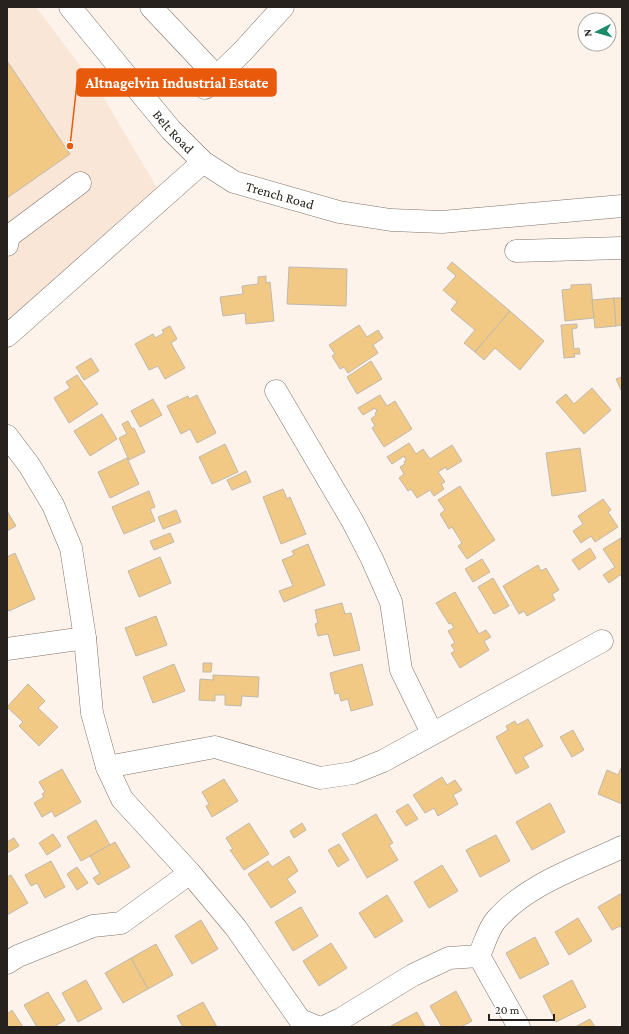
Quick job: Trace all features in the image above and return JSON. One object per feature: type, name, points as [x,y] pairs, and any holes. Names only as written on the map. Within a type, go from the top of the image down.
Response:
[{"type":"street","name":"Belt Road","points":[[70,7],[171,130],[203,162]]},
{"type":"street","points":[[151,7],[211,83],[243,51],[283,7]]},
{"type":"street","name":"Trench Road","points":[[203,162],[234,182],[265,192],[339,212],[391,220],[442,222],[622,206]]},
{"type":"street","points":[[7,336],[203,162]]},
{"type":"street","points":[[7,245],[9,236],[80,184]]},
{"type":"street","points":[[516,251],[622,248]]},
{"type":"street","points":[[276,391],[353,522],[375,566],[391,602],[401,670],[432,733]]},
{"type":"street","points":[[7,436],[29,465],[53,505],[71,548],[85,638],[92,713],[107,767],[122,799],[190,873],[236,928],[300,1020],[317,1027]]},
{"type":"street","points":[[7,649],[85,638]]},
{"type":"street","points":[[107,767],[215,747],[320,778],[353,773],[377,764],[602,641]]},
{"type":"street","points":[[479,956],[495,921],[519,899],[548,882],[622,846]]},
{"type":"street","points":[[7,962],[18,956],[93,926],[121,923],[190,873]]},
{"type":"street","points":[[324,1027],[340,1020],[413,976],[449,958],[479,956]]},
{"type":"street","points":[[479,956],[520,1027]]},
{"type":"shaded area","points":[[7,7],[36,7],[102,95],[163,198],[7,323]]},
{"type":"building","points":[[7,61],[70,154],[7,198]]},
{"type":"building","points":[[452,262],[510,311],[475,352],[464,343],[475,330],[451,310],[457,302],[443,290],[456,276],[447,268]]},
{"type":"building","points":[[289,267],[347,269],[346,306],[287,304]]},
{"type":"building","points":[[266,276],[266,283],[270,282],[274,321],[246,324],[245,313],[223,316],[220,297],[243,294],[242,286],[258,284],[258,277]]},
{"type":"building","points":[[591,284],[594,318],[565,321],[562,290],[571,289],[571,285]]},
{"type":"building","points":[[614,298],[616,326],[595,328],[592,300]]},
{"type":"building","points":[[614,298],[622,298],[622,325],[616,326]]},
{"type":"building","points":[[510,311],[544,341],[520,370],[495,348],[484,360],[475,352]]},
{"type":"building","points":[[577,324],[577,328],[572,329],[574,349],[579,348],[580,354],[574,354],[575,357],[564,358],[561,325]]},
{"type":"building","points":[[359,325],[367,337],[378,330],[383,338],[373,345],[378,353],[348,373],[344,367],[340,369],[332,356],[335,354],[329,345]]},
{"type":"building","points":[[170,326],[177,339],[171,343],[185,368],[165,379],[158,366],[149,370],[135,344],[153,334],[155,338],[164,333],[162,330]]},
{"type":"building","points":[[91,358],[99,371],[84,380],[76,367]]},
{"type":"building","points":[[371,361],[382,379],[357,394],[347,377]]},
{"type":"building","points":[[77,375],[98,404],[69,423],[54,398],[70,388],[66,382]]},
{"type":"building","points":[[622,377],[622,392],[616,379]]},
{"type":"building","points":[[592,388],[611,410],[584,434],[556,402],[566,394],[574,404]]},
{"type":"building","points":[[197,395],[216,433],[197,443],[190,429],[181,434],[167,406],[188,396],[189,399]]},
{"type":"building","points":[[380,395],[387,406],[395,401],[412,429],[384,447],[372,428],[375,426],[371,419],[376,415],[375,413],[377,411],[375,408],[363,415],[358,408]]},
{"type":"building","points":[[153,399],[162,415],[140,427],[131,411]]},
{"type":"building","points":[[102,414],[117,439],[90,456],[74,431]]},
{"type":"building","points":[[128,421],[132,429],[134,428],[145,452],[129,460],[119,438],[127,434],[122,424]]},
{"type":"building","points":[[409,443],[416,454],[423,449],[430,459],[452,445],[462,461],[447,470],[446,467],[438,472],[445,482],[441,484],[444,489],[434,496],[430,490],[417,498],[411,489],[408,491],[399,478],[404,474],[400,467],[405,464],[404,462],[406,460],[404,456],[392,464],[387,457]]},
{"type":"building","points":[[225,444],[238,472],[212,484],[199,457]]},
{"type":"building","points":[[580,448],[586,491],[552,496],[546,453]]},
{"type":"building","points":[[127,458],[139,484],[110,498],[98,472]]},
{"type":"building","points":[[246,471],[251,482],[232,490],[227,480]]},
{"type":"building","points":[[460,486],[495,540],[467,559],[458,546],[462,543],[452,527],[449,529],[440,514],[445,510],[438,500]]},
{"type":"building","points":[[283,489],[287,499],[290,497],[306,534],[281,544],[263,497]]},
{"type":"building","points":[[149,491],[155,507],[150,509],[155,521],[124,534],[112,507]]},
{"type":"building","points":[[603,499],[611,510],[608,512],[618,527],[595,542],[591,536],[581,543],[573,531],[583,524],[578,516]]},
{"type":"building","points":[[176,510],[181,522],[163,529],[158,517]]},
{"type":"building","points":[[7,511],[16,526],[7,531]]},
{"type":"building","points":[[170,533],[174,542],[154,550],[150,541]]},
{"type":"building","points":[[621,538],[622,576],[620,575],[609,583],[603,575],[615,567],[603,549]]},
{"type":"building","points":[[308,544],[325,585],[284,602],[279,591],[293,586],[282,560],[294,555],[292,551]]},
{"type":"building","points":[[590,548],[596,558],[579,570],[572,560]]},
{"type":"building","points":[[15,553],[35,599],[9,611],[7,608],[7,557]]},
{"type":"building","points":[[160,557],[171,583],[139,597],[128,571]]},
{"type":"building","points":[[482,559],[490,572],[473,582],[465,569]]},
{"type":"building","points":[[538,565],[541,571],[546,568],[559,590],[552,594],[555,600],[527,616],[524,611],[519,614],[503,586]]},
{"type":"building","points":[[493,578],[509,606],[494,614],[478,587]]},
{"type":"building","points":[[455,592],[479,634],[486,630],[491,637],[484,641],[489,650],[460,668],[451,653],[455,651],[451,645],[455,643],[448,631],[454,628],[451,623],[449,624],[436,603]]},
{"type":"building","points":[[342,603],[345,614],[351,613],[360,650],[334,656],[328,634],[318,636],[315,624],[318,623],[315,610]]},
{"type":"building","points":[[156,616],[167,645],[136,656],[125,628]]},
{"type":"building","points":[[203,663],[212,663],[211,672],[203,672]]},
{"type":"building","points":[[174,664],[185,691],[153,703],[143,677]]},
{"type":"building","points":[[362,664],[373,705],[351,711],[348,699],[341,701],[339,693],[335,694],[330,673]]},
{"type":"building","points":[[213,675],[259,677],[258,697],[242,696],[241,706],[225,705],[225,695],[215,695],[215,701],[199,700],[200,679],[213,680]]},
{"type":"building","points":[[28,684],[45,701],[38,708],[58,727],[39,746],[19,726],[23,722],[7,707]]},
{"type":"building","points":[[528,719],[543,746],[523,757],[529,767],[516,774],[496,737],[508,730],[506,726],[515,721],[517,725]]},
{"type":"building","points":[[573,730],[584,750],[572,757],[560,737]]},
{"type":"building","points":[[621,768],[622,804],[598,794],[607,770],[618,775]]},
{"type":"building","points":[[62,769],[81,802],[55,817],[52,811],[42,817],[34,803],[44,797],[42,794],[45,792],[39,782]]},
{"type":"building","points":[[442,777],[447,785],[455,780],[462,790],[453,795],[458,804],[438,816],[434,808],[425,813],[413,795]]},
{"type":"building","points":[[224,779],[238,801],[212,817],[206,806],[209,804],[202,792]]},
{"type":"building","points":[[550,803],[565,832],[532,850],[516,822]]},
{"type":"building","points":[[408,804],[418,819],[406,826],[396,811]]},
{"type":"building","points":[[376,814],[393,843],[389,845],[398,860],[367,878],[342,834]]},
{"type":"building","points":[[96,820],[110,845],[81,861],[67,837]]},
{"type":"building","points":[[249,823],[269,854],[244,870],[230,850],[233,849],[226,838]]},
{"type":"building","points":[[302,823],[306,830],[294,838],[290,831]]},
{"type":"building","points":[[53,834],[61,846],[47,855],[39,843]]},
{"type":"building","points":[[496,835],[510,861],[480,877],[466,850]]},
{"type":"building","points":[[14,838],[19,846],[7,853],[7,842]]},
{"type":"building","points":[[115,842],[130,867],[98,885],[93,878],[100,874],[90,856]]},
{"type":"building","points":[[339,844],[349,860],[338,867],[328,850]]},
{"type":"building","points":[[289,856],[298,871],[287,879],[296,892],[271,908],[248,874],[268,861],[272,867]]},
{"type":"building","points":[[51,861],[65,887],[45,898],[37,883],[31,886],[25,875]]},
{"type":"building","points":[[442,865],[458,891],[429,908],[414,882]]},
{"type":"building","points":[[77,867],[88,883],[77,890],[67,874]]},
{"type":"building","points":[[11,875],[28,903],[7,915],[7,877]]},
{"type":"building","points":[[622,893],[622,929],[620,926],[612,930],[598,907]]},
{"type":"building","points":[[387,895],[403,921],[375,938],[359,913]]},
{"type":"building","points":[[301,907],[318,936],[293,951],[275,922]]},
{"type":"building","points":[[578,918],[592,941],[569,955],[555,932]]},
{"type":"building","points":[[201,920],[218,949],[192,964],[175,936]]},
{"type":"building","points":[[535,937],[549,964],[520,979],[506,953]]},
{"type":"building","points":[[331,943],[347,968],[319,986],[303,961]]},
{"type":"building","points":[[156,944],[173,975],[148,989],[131,958]]},
{"type":"building","points":[[131,958],[148,989],[123,1003],[105,973]]},
{"type":"building","points":[[86,980],[102,1009],[78,1022],[62,993]]},
{"type":"building","points":[[572,980],[586,1007],[556,1022],[543,996]]},
{"type":"building","points":[[456,991],[472,1021],[461,1027],[442,1027],[430,1006]]},
{"type":"building","points":[[48,992],[65,1020],[54,1027],[37,1027],[24,1005]]},
{"type":"building","points":[[203,1002],[217,1027],[183,1027],[177,1016]]},
{"type":"building","points":[[12,1010],[23,1027],[7,1027],[7,1014]]},
{"type":"building","points":[[417,1012],[425,1027],[391,1027],[391,1026]]},
{"type":"building","points":[[590,1019],[595,1027],[575,1027]]},
{"type":"place","name":"Altnagelvin Industrial Estate","points":[[70,146]]}]
